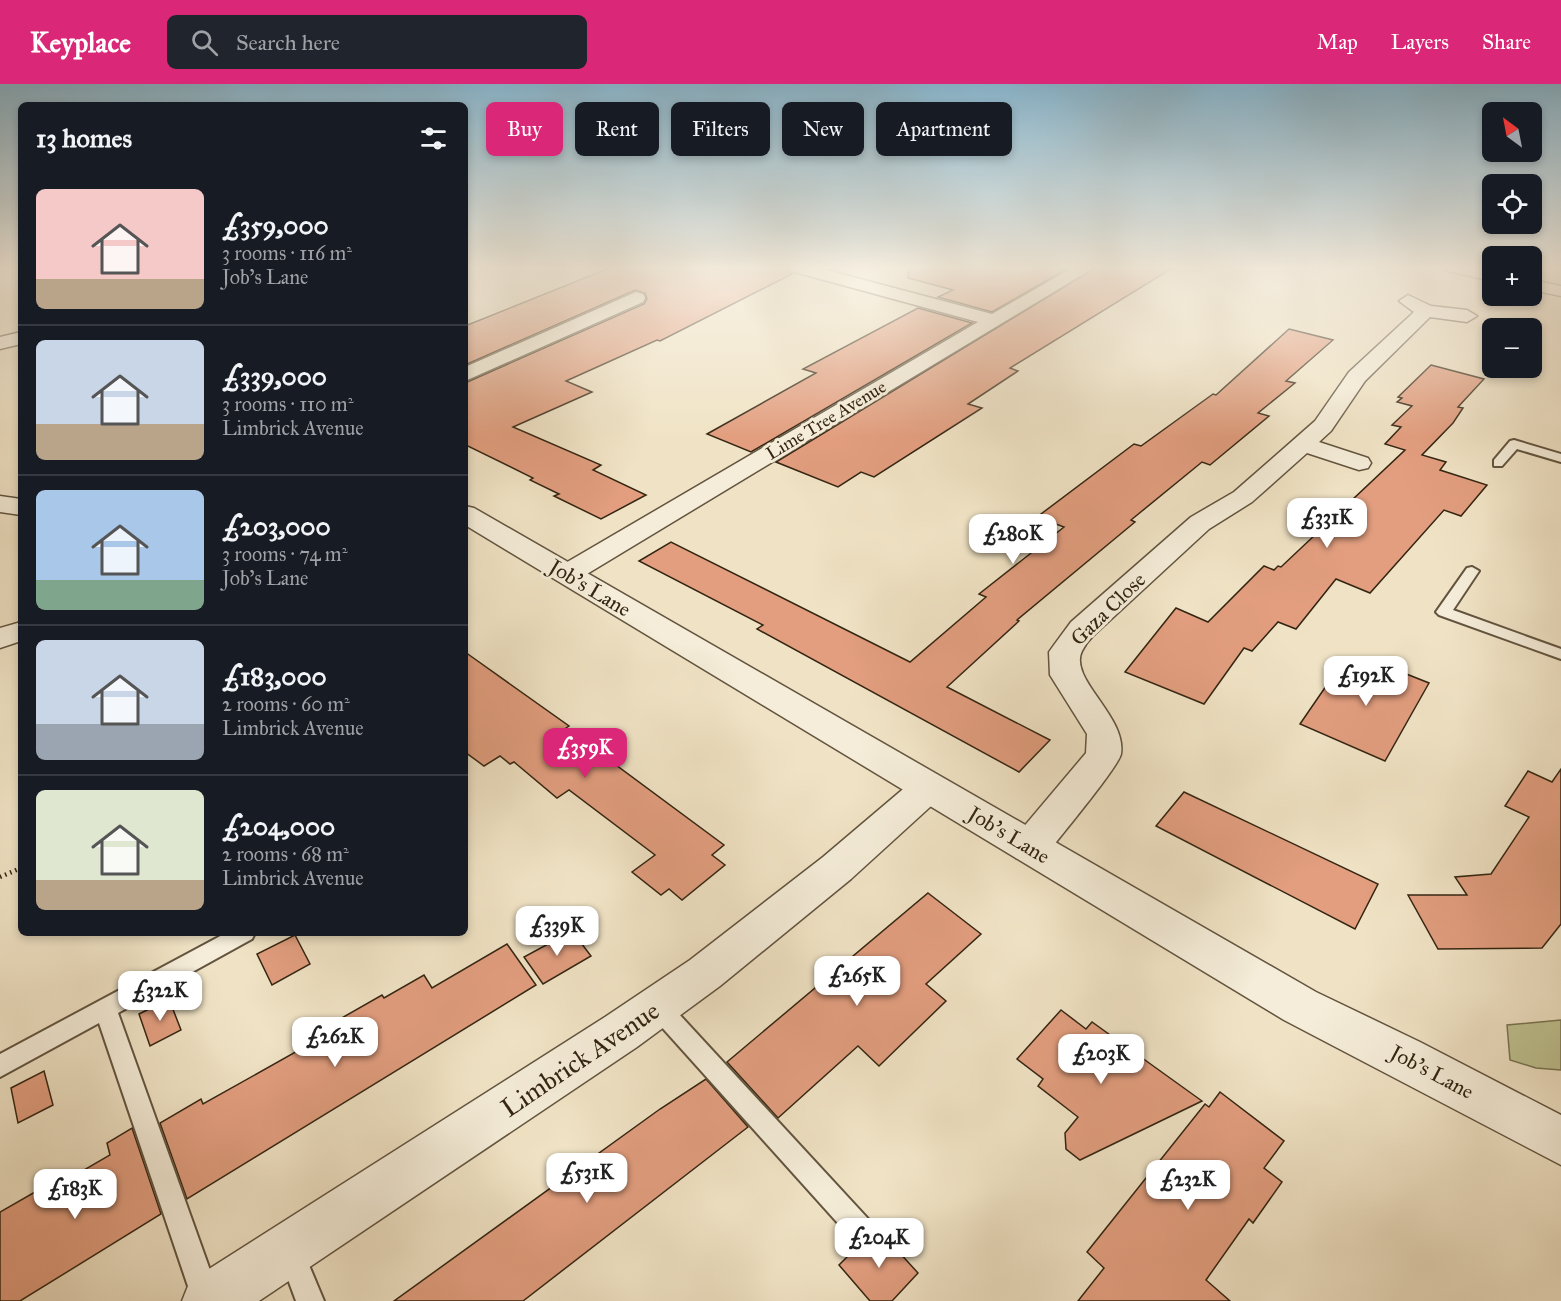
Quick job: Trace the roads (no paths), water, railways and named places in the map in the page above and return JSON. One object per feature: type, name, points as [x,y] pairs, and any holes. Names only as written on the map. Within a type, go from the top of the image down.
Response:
[{"type":"street","points":[[468,374],[579,324]]},
{"type":"street","name":"Lime Tree Avenue","points":[[567,574],[990,324]]},
{"type":"street","name":"Gaza Close","points":[[1030,847],[1103,756],[1104,735],[1093,713],[1066,675],[1065,652],[1082,629],[1200,523],[1243,497],[1323,426],[1357,377],[1401,324]]},
{"type":"street","points":[[0,344],[18,339]]},
{"type":"street","points":[[1303,444],[1359,463]]},
{"type":"street","points":[[0,504],[18,507]]},
{"type":"street","name":"Job's Lane","points":[[468,516],[1030,847],[1104,893],[1300,1006],[1404,1057],[1561,1141]]},
{"type":"street","points":[[0,638],[18,632]]},
{"type":"street","name":"Limbrick Avenue","points":[[208,1301],[290,1250],[658,1007],[778,916],[928,788]]},
{"type":"lane","points":[[1498,463],[1514,444],[1561,458]]},
{"type":"lane","points":[[1472,571],[1444,612],[1561,654]]},
{"type":"lane","points":[[0,1066],[240,936]]},
{"type":"lane","points":[[658,1007],[862,1231]]},
{"type":"lane","points":[[106,1010],[208,1301]]},
{"type":"lane","points":[[290,1250],[310,1301]]}]
